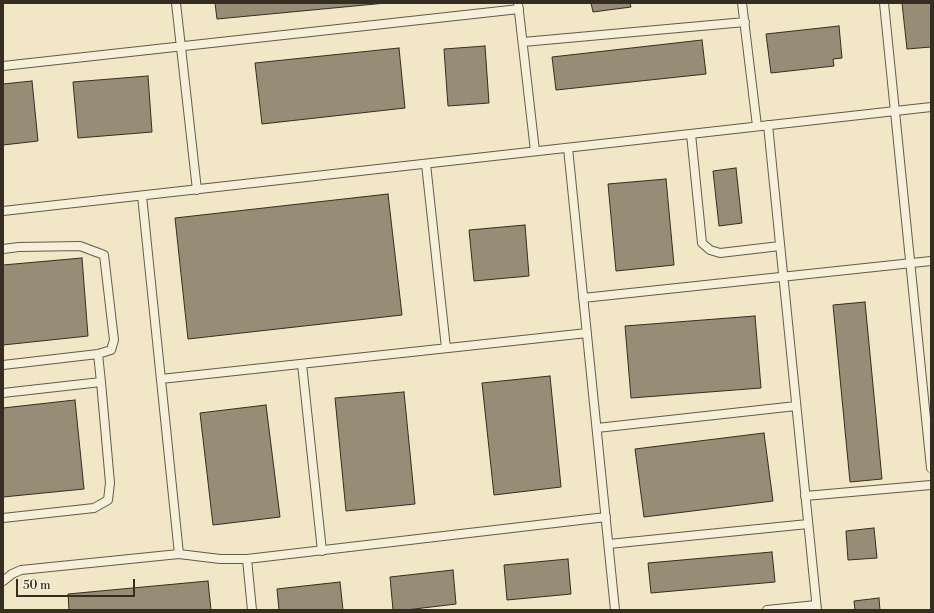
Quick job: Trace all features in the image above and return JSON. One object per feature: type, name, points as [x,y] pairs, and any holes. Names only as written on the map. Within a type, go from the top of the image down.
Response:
[{"type":"lane","points":[[176,3],[197,190]]},
{"type":"lane","points":[[742,3],[757,126]]},
{"type":"lane","points":[[884,3],[931,468]]},
{"type":"lane","points":[[3,66],[519,6],[535,151]]},
{"type":"lane","points":[[523,42],[745,22]]},
{"type":"lane","points":[[3,211],[931,107]]},
{"type":"lane","points":[[767,610],[816,607],[768,125]]},
{"type":"lane","points":[[691,134],[702,243],[710,250],[720,252],[780,246]]},
{"type":"lane","points":[[568,148],[616,610]]},
{"type":"lane","points":[[426,164],[446,348]]},
{"type":"lane","points":[[142,196],[179,554]]},
{"type":"lane","points":[[3,249],[80,246],[104,255],[114,340],[111,350],[98,354],[3,365]]},
{"type":"lane","points":[[583,298],[931,261]]},
{"type":"lane","points":[[161,379],[587,333]]},
{"type":"lane","points":[[3,518],[94,508],[108,500],[110,483],[98,354]]},
{"type":"lane","points":[[302,364],[322,551]]},
{"type":"lane","points":[[3,393],[101,382]]},
{"type":"lane","points":[[597,428],[796,406]]},
{"type":"lane","points":[[805,496],[931,485]]},
{"type":"lane","points":[[3,581],[12,574],[21,570],[179,554],[220,559],[247,559],[606,518]]},
{"type":"lane","points":[[609,544],[808,524]]},
{"type":"lane","points":[[247,559],[252,610]]},
{"type":"building","points":[[215,3],[386,3],[217,19]]},
{"type":"building","points":[[591,3],[630,3],[631,7],[593,12]]},
{"type":"building","points":[[902,3],[931,3],[931,47],[907,49]]},
{"type":"building","points":[[839,26],[842,58],[833,59],[834,66],[771,73],[766,34]]},
{"type":"building","points":[[702,40],[706,74],[556,90],[552,57]]},
{"type":"building","points":[[485,46],[489,103],[448,106],[444,49]]},
{"type":"building","points":[[399,48],[405,108],[262,124],[255,63]]},
{"type":"building","points":[[148,76],[152,132],[78,138],[73,82]]},
{"type":"building","points":[[32,81],[38,141],[3,145],[3,84]]},
{"type":"building","points":[[736,168],[742,223],[719,226],[713,171]]},
{"type":"building","points":[[666,179],[674,265],[616,271],[608,184]]},
{"type":"building","points":[[388,194],[402,315],[188,339],[175,218]]},
{"type":"building","points":[[525,225],[529,276],[474,281],[469,230]]},
{"type":"building","points":[[82,258],[88,336],[3,345],[3,265]]},
{"type":"building","points":[[865,302],[882,479],[850,482],[833,305]]},
{"type":"building","points":[[755,316],[761,388],[631,398],[625,326]]},
{"type":"building","points":[[550,376],[561,487],[494,495],[482,383]]},
{"type":"building","points":[[404,392],[415,504],[346,511],[335,398]]},
{"type":"building","points":[[75,400],[84,489],[3,497],[3,408]]},
{"type":"building","points":[[266,405],[280,517],[213,525],[200,413]]},
{"type":"building","points":[[764,433],[773,501],[644,517],[635,449]]},
{"type":"building","points":[[874,528],[877,558],[848,560],[846,531]]},
{"type":"building","points":[[772,552],[775,582],[651,593],[648,563]]},
{"type":"building","points":[[568,559],[571,594],[507,600],[504,565]]},
{"type":"building","points":[[453,570],[456,604],[406,610],[393,610],[390,577]]},
{"type":"building","points":[[208,581],[211,610],[69,610],[68,594]]},
{"type":"building","points":[[340,582],[343,610],[279,610],[277,589]]},
{"type":"building","points":[[879,598],[880,610],[855,610],[854,601]]}]
